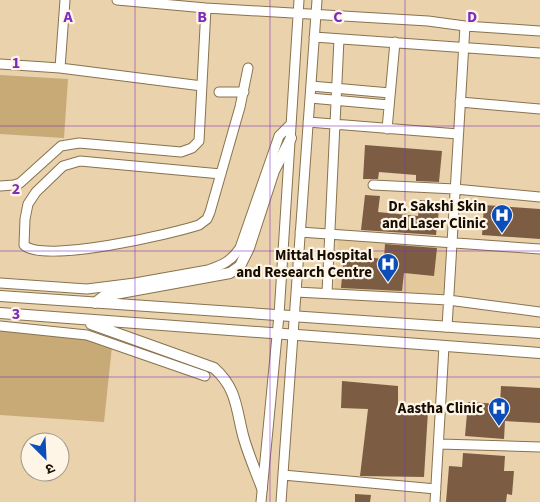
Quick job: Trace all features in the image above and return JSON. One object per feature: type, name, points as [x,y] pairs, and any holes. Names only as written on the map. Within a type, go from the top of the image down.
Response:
[{"type":"main road","points":[[96,303],[104,296],[230,273],[240,266],[249,248],[274,171],[290,138]]},
{"type":"main road","points":[[0,296],[540,333]]},
{"type":"main road","points":[[0,313],[540,353]]},
{"type":"main road","points":[[79,320],[214,368],[222,375],[229,383],[244,438],[262,488]]},
{"type":"street","points":[[60,68],[65,0]]},
{"type":"street","points":[[117,0],[316,16],[428,21],[465,26],[540,31]]},
{"type":"street","points":[[261,502],[279,315],[300,0]]},
{"type":"street","points":[[281,502],[317,0]]},
{"type":"street","points":[[0,186],[14,186],[20,183],[61,146],[79,143],[181,152],[192,148],[199,141],[206,8]]},
{"type":"street","points":[[447,327],[465,26]]},
{"type":"street","points":[[314,37],[540,53]]},
{"type":"street","points":[[327,294],[339,39]]},
{"type":"street","points":[[387,129],[395,42]]},
{"type":"street","points":[[0,64],[60,68],[202,86]]},
{"type":"street","points":[[221,174],[80,161],[63,166],[36,192],[28,204],[24,244],[34,250],[60,251],[96,247],[199,225],[207,219],[210,212],[221,174],[244,92],[248,68]]},
{"type":"street","points":[[311,86],[390,93]]},
{"type":"street","points":[[219,92],[244,92]]},
{"type":"street","points":[[310,98],[389,105]]},
{"type":"street","points":[[460,102],[540,108]]},
{"type":"street","points":[[308,122],[458,134]]},
{"type":"street","points":[[0,282],[88,289],[112,287],[208,270],[223,265],[232,259],[240,248],[279,136],[291,124]]},
{"type":"street","points":[[89,162],[92,144]]},
{"type":"street","points":[[374,185],[455,188],[540,197]]},
{"type":"street","points":[[300,232],[452,241],[540,249]]},
{"type":"street","points":[[296,292],[448,300],[540,312]]},
{"type":"street","points":[[0,326],[87,335],[204,376]]},
{"type":"street","points":[[436,502],[444,346]]},
{"type":"street","points":[[439,444],[540,447]]},
{"type":"street","points":[[283,475],[436,489]]},
{"type":"shaded area","points":[[0,75],[68,79],[64,138],[0,134]]},
{"type":"shaded area","points":[[338,238],[446,245],[445,295],[334,291]]},
{"type":"shaded area","points":[[0,330],[80,335],[112,346],[104,422],[0,415]]},
{"type":"building","points":[[365,145],[442,151],[439,182],[416,181],[416,175],[379,172],[378,179],[363,179]]},
{"type":"building","points":[[365,195],[380,196],[378,212],[418,216],[420,200],[440,202],[436,235],[361,230]]},
{"type":"building","points":[[484,205],[540,209],[540,239],[482,235]]},
{"type":"building","points":[[385,244],[437,248],[434,276],[404,273],[402,291],[341,288],[344,255],[384,259]]},
{"type":"building","points":[[342,381],[398,386],[398,406],[428,411],[424,477],[360,476],[368,409],[341,408]]},
{"type":"building","points":[[501,386],[540,388],[540,423],[505,421],[504,439],[465,436],[468,402],[500,404]]},
{"type":"building","points":[[463,453],[505,456],[504,471],[514,471],[512,495],[507,494],[506,502],[446,502],[449,466],[462,467]]},
{"type":"building","points":[[355,494],[371,495],[370,502],[355,502]]},
{"type":"place","name":"Dr. Sakshi Skin and Laser Clinic","points":[[502,234]]},
{"type":"place","name":"Mittal Hospital and Research Centre","points":[[388,283]]},
{"type":"place","name":"Aastha Clinic","points":[[499,427]]}]
